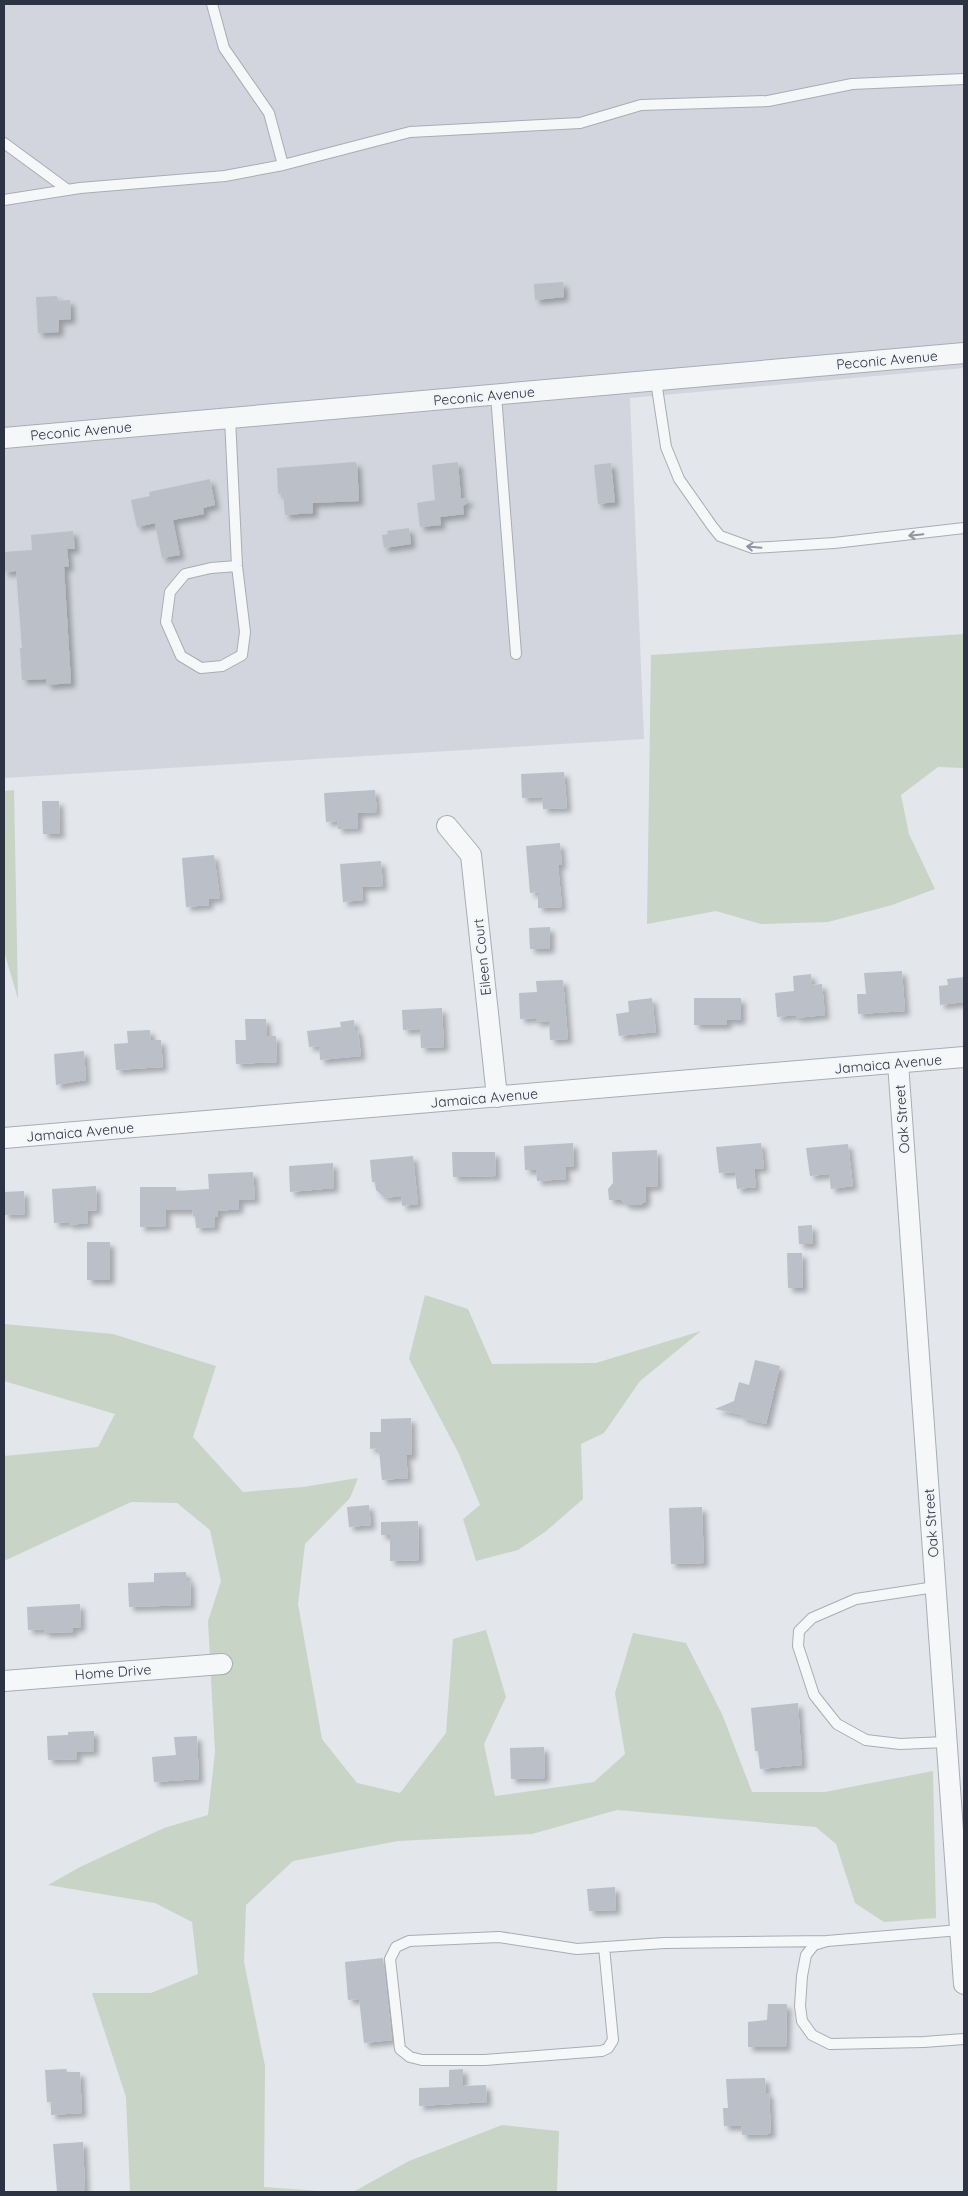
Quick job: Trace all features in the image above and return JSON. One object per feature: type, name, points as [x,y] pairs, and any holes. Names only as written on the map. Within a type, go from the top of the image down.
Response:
[{"type":"street","name":"Peconic Avenue","points":[[4,438],[964,354]]},
{"type":"street","name":"Eileen Court","points":[[447,826],[471,855],[497,1097]]},
{"type":"street","name":"Jamaica Avenue","points":[[4,1138],[964,1057]]},
{"type":"street","name":"Oak Street","points":[[898,1063],[964,1984]]},
{"type":"street","name":"Home Drive","points":[[4,1681],[222,1664]]},
{"type":"lane","points":[[212,4],[224,48],[270,113],[283,165]]},
{"type":"lane","points":[[4,200],[68,190],[225,176],[283,165],[410,132],[580,123],[641,105],[768,101],[852,84],[964,79]]},
{"type":"lane","points":[[4,143],[68,190]]},
{"type":"lane","points":[[656,380],[666,447],[680,479],[720,536],[753,548],[843,542],[964,528]]},
{"type":"lane","points":[[496,394],[516,654]]},
{"type":"lane","points":[[230,418],[236,566],[245,632],[242,655],[222,666],[201,668],[181,656],[166,622],[170,592],[185,574],[211,568],[236,566]]},
{"type":"lane","points":[[936,1587],[856,1599],[812,1618],[799,1631],[798,1646],[814,1695],[837,1724],[866,1740],[900,1744],[946,1742]]},
{"type":"lane","points":[[604,1947],[613,2040],[608,2048],[602,2051],[485,2060],[422,2060],[410,2057],[400,2049],[390,1959],[396,1947],[409,1941],[500,1937],[577,1949],[604,1947],[664,1943],[827,1941],[960,1930]]},
{"type":"lane","points":[[827,1941],[814,1945],[806,1954],[802,1976],[800,2006],[802,2021],[812,2035],[830,2044],[924,2042],[964,2039]]},
{"type":"shaded area","points":[[4,4],[964,4],[964,368],[630,398],[644,739],[4,778]]},
{"type":"green space","points":[[964,634],[964,768],[938,767],[901,795],[909,834],[935,889],[892,905],[828,922],[761,924],[716,911],[647,924],[651,655]]},
{"type":"green space","points":[[14,790],[18,999],[4,951],[4,791]]},
{"type":"green space","points":[[425,1295],[468,1309],[492,1364],[596,1363],[701,1331],[640,1381],[604,1433],[581,1444],[583,1499],[545,1532],[518,1550],[476,1561],[463,1519],[480,1505],[459,1454],[409,1359]]},
{"type":"green space","points":[[4,1324],[113,1334],[216,1366],[193,1437],[243,1492],[303,1487],[358,1478],[350,1498],[305,1544],[298,1604],[322,1739],[357,1783],[400,1793],[446,1733],[453,1639],[486,1630],[506,1697],[484,1744],[495,1796],[594,1782],[625,1754],[615,1693],[633,1633],[686,1643],[722,1714],[752,1792],[825,1792],[933,1771],[936,1918],[884,1922],[855,1903],[836,1844],[816,1827],[617,1810],[532,1834],[398,1841],[293,1861],[246,1905],[244,1962],[265,2066],[264,2187],[333,2192],[130,2192],[126,2097],[92,1993],[151,1993],[198,1974],[192,1922],[155,1903],[48,1885],[80,1867],[164,1828],[208,1815],[215,1752],[208,1621],[221,1581],[210,1530],[177,1503],[131,1502],[4,1561],[4,1456],[98,1447],[115,1414],[4,1381]]},
{"type":"green space","points":[[502,2125],[559,2131],[557,2192],[353,2192],[409,2161]]},
{"type":"building","points":[[563,282],[564,297],[535,300],[534,284]]},
{"type":"building","points":[[57,296],[58,301],[70,300],[71,319],[59,320],[59,332],[38,333],[36,297]]},
{"type":"building","points":[[355,462],[357,464],[359,501],[313,503],[313,513],[285,515],[283,493],[278,494],[277,468]]},
{"type":"building","points":[[458,462],[461,498],[470,500],[463,506],[464,514],[440,517],[441,525],[420,527],[417,503],[435,500],[432,465]]},
{"type":"building","points":[[611,463],[615,502],[598,504],[594,465]]},
{"type":"building","points":[[210,479],[215,505],[203,508],[204,514],[173,520],[180,555],[162,558],[155,523],[137,527],[131,500],[150,496],[149,492]]},
{"type":"building","points":[[409,528],[411,544],[384,548],[382,535],[388,534],[387,531]]},
{"type":"building","points":[[73,531],[75,549],[67,549],[69,567],[64,567],[71,683],[47,685],[46,679],[22,680],[20,648],[22,648],[16,571],[4,572],[4,552],[32,550],[31,535]]},
{"type":"building","points":[[564,772],[567,808],[543,809],[542,797],[522,798],[521,774]]},
{"type":"building","points":[[375,790],[377,812],[358,813],[358,828],[338,829],[337,821],[326,822],[324,793]]},
{"type":"building","points":[[42,801],[59,801],[60,834],[43,834]]},
{"type":"building","points":[[560,843],[562,865],[558,865],[562,907],[538,908],[538,892],[530,893],[526,846]]},
{"type":"building","points":[[214,855],[220,898],[209,899],[209,905],[186,907],[182,858]]},
{"type":"building","points":[[381,861],[383,886],[362,887],[363,900],[343,902],[340,864]]},
{"type":"building","points":[[550,927],[550,949],[530,949],[529,928]]},
{"type":"building","points":[[902,971],[905,1011],[858,1014],[857,994],[866,994],[864,973]]},
{"type":"building","points":[[811,974],[812,985],[822,984],[825,1015],[796,1018],[796,1015],[777,1017],[775,993],[794,991],[793,976]]},
{"type":"building","points":[[964,977],[964,1002],[940,1005],[939,986],[948,985],[947,979]]},
{"type":"building","points":[[563,980],[568,1039],[550,1040],[549,1021],[536,1022],[536,1018],[520,1019],[519,993],[537,992],[536,981]]},
{"type":"building","points":[[652,998],[656,1032],[619,1036],[616,1014],[629,1012],[628,1001]]},
{"type":"building","points":[[694,998],[741,998],[741,1020],[727,1020],[727,1025],[694,1025]]},
{"type":"building","points":[[442,1008],[444,1047],[421,1048],[420,1029],[403,1030],[402,1010]]},
{"type":"building","points":[[245,1019],[266,1019],[267,1036],[276,1036],[277,1062],[236,1064],[235,1040],[246,1040]]},
{"type":"building","points":[[354,1020],[355,1030],[358,1030],[361,1056],[320,1060],[319,1046],[309,1047],[307,1031],[341,1027],[340,1022]]},
{"type":"building","points":[[150,1030],[151,1040],[161,1040],[163,1067],[116,1070],[114,1044],[128,1043],[127,1031]]},
{"type":"building","points":[[84,1051],[86,1080],[56,1085],[54,1054]]},
{"type":"building","points":[[573,1143],[574,1166],[565,1167],[566,1179],[537,1181],[536,1170],[525,1170],[524,1146]]},
{"type":"building","points":[[761,1143],[764,1168],[754,1169],[756,1187],[737,1189],[735,1172],[719,1173],[716,1147]]},
{"type":"building","points":[[848,1144],[853,1186],[831,1189],[829,1174],[810,1176],[806,1148]]},
{"type":"building","points":[[657,1150],[658,1186],[646,1187],[646,1201],[640,1205],[627,1205],[621,1200],[609,1200],[608,1189],[613,1183],[612,1152]]},
{"type":"building","points":[[452,1152],[495,1152],[496,1176],[453,1177]]},
{"type":"building","points":[[413,1156],[418,1204],[402,1206],[401,1196],[385,1198],[376,1190],[375,1182],[372,1182],[370,1160]]},
{"type":"building","points":[[333,1163],[334,1188],[290,1192],[289,1166]]},
{"type":"building","points":[[253,1172],[255,1199],[239,1200],[239,1209],[218,1211],[218,1217],[215,1217],[215,1227],[196,1228],[195,1216],[193,1217],[192,1210],[166,1210],[166,1226],[140,1227],[140,1187],[176,1187],[176,1191],[209,1189],[208,1174]]},
{"type":"building","points":[[96,1186],[97,1210],[87,1211],[88,1223],[69,1225],[69,1222],[54,1223],[52,1189]]},
{"type":"building","points":[[24,1191],[25,1214],[4,1215],[4,1192]]},
{"type":"building","points":[[812,1225],[813,1244],[799,1244],[798,1226]]},
{"type":"building","points":[[87,1242],[110,1242],[110,1280],[87,1280]]},
{"type":"building","points":[[787,1253],[802,1253],[803,1288],[788,1288]]},
{"type":"building","points":[[755,1360],[780,1366],[766,1424],[741,1418],[742,1415],[715,1409],[734,1401],[739,1382],[749,1385]]},
{"type":"building","points":[[411,1418],[412,1455],[406,1455],[408,1478],[382,1480],[378,1448],[370,1449],[370,1432],[381,1432],[381,1419]]},
{"type":"building","points":[[369,1505],[371,1525],[349,1527],[347,1507]]},
{"type":"building","points":[[702,1507],[704,1563],[671,1564],[669,1508]]},
{"type":"building","points":[[418,1521],[419,1560],[390,1561],[390,1535],[381,1535],[381,1522]]},
{"type":"building","points":[[186,1572],[187,1580],[190,1580],[191,1605],[129,1607],[128,1583],[154,1582],[154,1573]]},
{"type":"building","points":[[80,1604],[81,1627],[73,1628],[73,1632],[45,1633],[44,1629],[28,1630],[27,1607]]},
{"type":"building","points":[[798,1703],[802,1765],[760,1769],[758,1751],[755,1751],[751,1708]]},
{"type":"building","points":[[94,1731],[94,1751],[77,1752],[77,1759],[48,1760],[47,1736],[68,1735],[68,1732]]},
{"type":"building","points":[[197,1736],[199,1779],[154,1782],[152,1757],[176,1755],[174,1737]]},
{"type":"building","points":[[544,1747],[545,1778],[511,1779],[510,1748]]},
{"type":"building","points":[[615,1887],[616,1910],[589,1911],[587,1889]]},
{"type":"building","points":[[383,1958],[392,2040],[364,2043],[359,1999],[348,2000],[345,1962]]},
{"type":"building","points":[[768,2004],[787,2004],[786,2047],[748,2047],[748,2022],[767,2020]]},
{"type":"building","points":[[66,2069],[67,2072],[80,2072],[82,2113],[51,2115],[51,2102],[47,2102],[45,2070]]},
{"type":"building","points":[[463,2069],[463,2086],[486,2085],[487,2102],[419,2106],[419,2088],[449,2087],[449,2070]]},
{"type":"building","points":[[765,2078],[766,2093],[769,2093],[771,2132],[769,2134],[742,2135],[741,2126],[724,2126],[723,2108],[728,2108],[726,2079]]},
{"type":"building","points":[[83,2142],[85,2190],[57,2192],[53,2144]]}]
